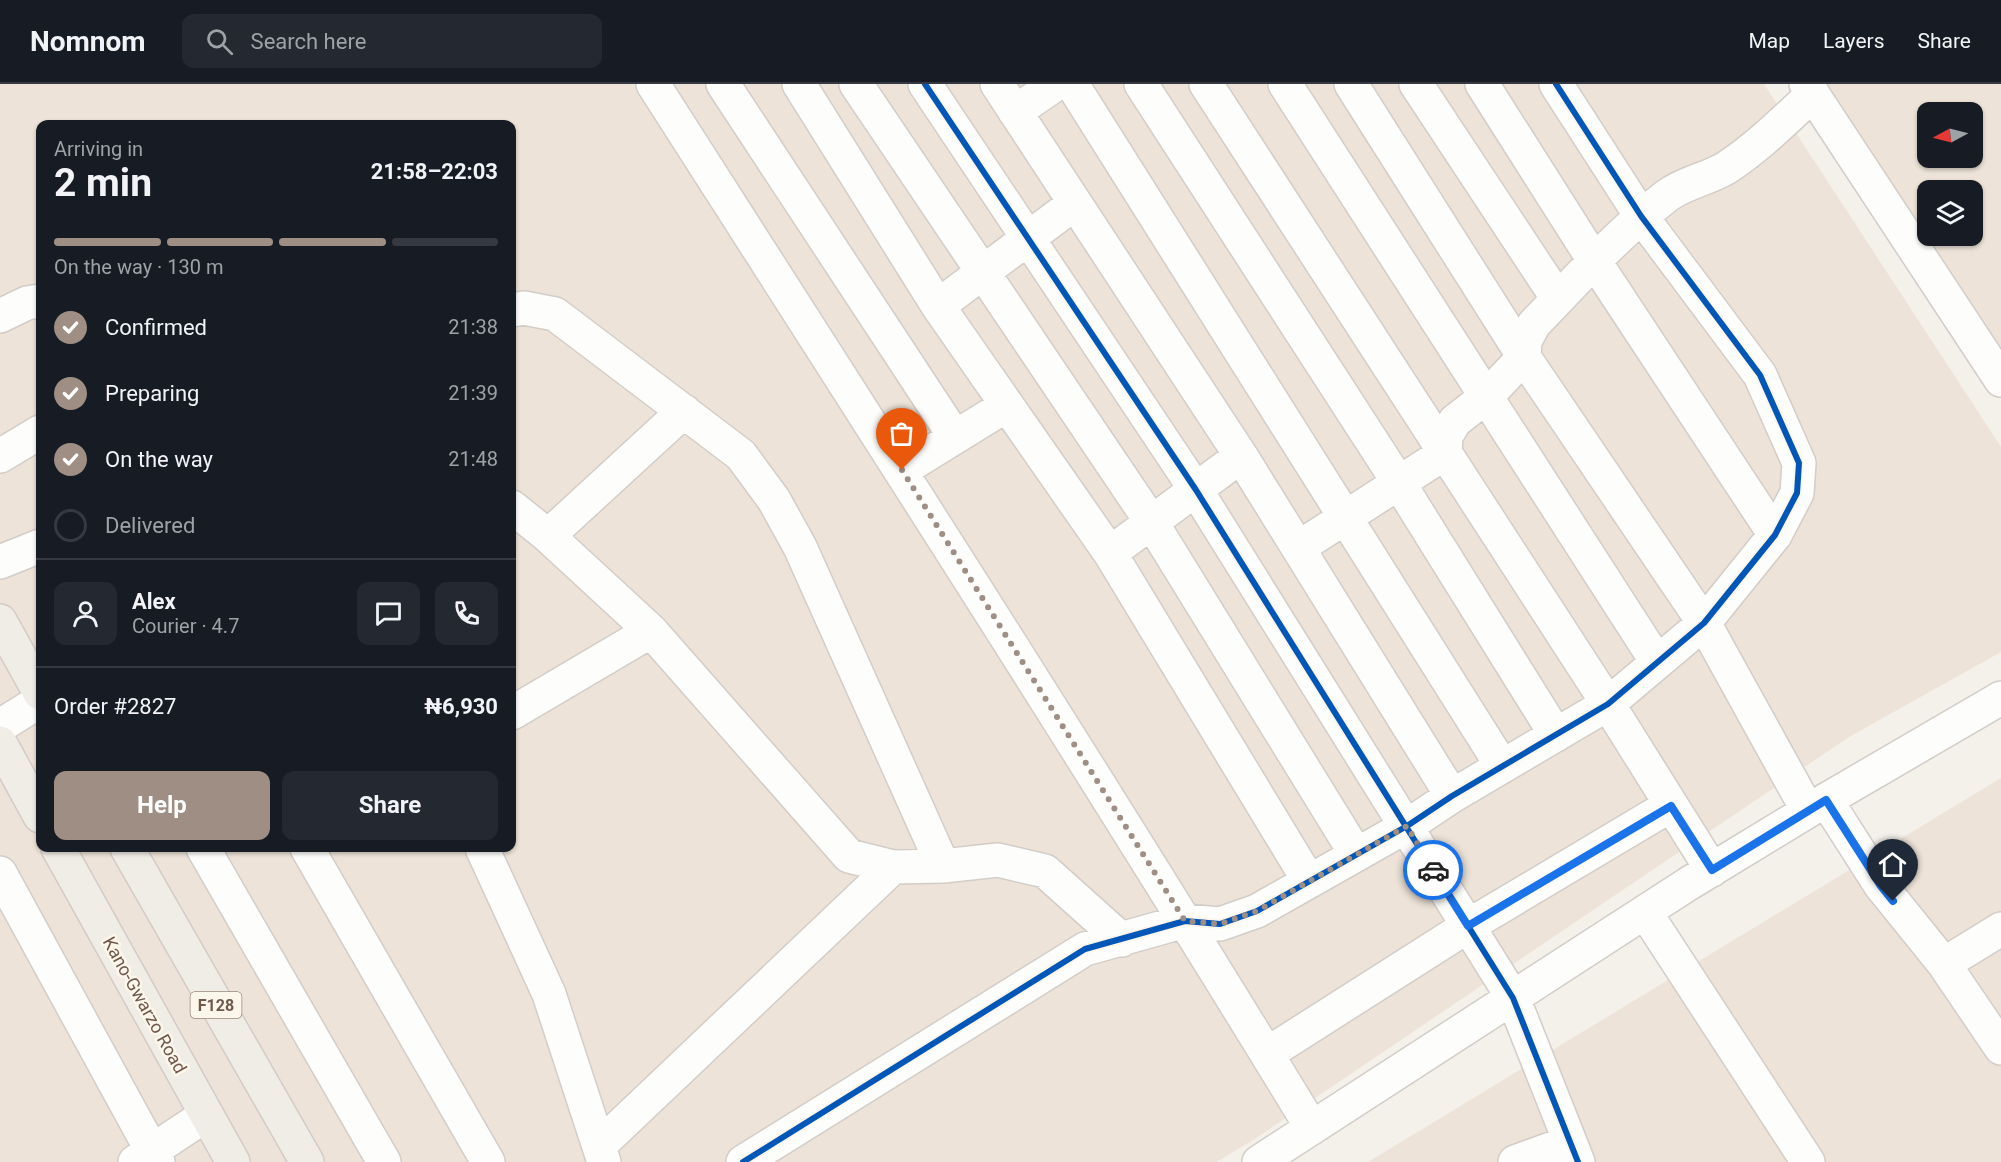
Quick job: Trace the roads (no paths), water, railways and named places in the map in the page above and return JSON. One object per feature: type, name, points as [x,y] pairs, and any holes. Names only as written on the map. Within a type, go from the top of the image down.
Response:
[{"type":"main road","points":[[0,621],[36,686]]},
{"type":"main road","points":[[0,743],[36,809]]},
{"type":"main road","name":"Kano-Gwarzo Road","points":[[60,852],[233,1162]]},
{"type":"main road","name":"F128","points":[[129,852],[307,1162]]},
{"type":"street","points":[[653,84],[902,470],[1312,1128]]},
{"type":"street","points":[[723,84],[955,437]]},
{"type":"street","points":[[799,84],[938,306],[1110,553],[1309,881]]},
{"type":"street","points":[[856,84],[1152,523],[1356,854]]},
{"type":"street","points":[[925,84],[1196,490],[1513,998],[1574,1152],[1515,1162]]},
{"type":"street","points":[[997,84],[1241,456],[1452,796]]},
{"type":"street","points":[[1015,112],[1056,84]]},
{"type":"street","points":[[1072,84],[1503,766]]},
{"type":"street","points":[[1141,84],[1399,483],[1556,735]]},
{"type":"street","points":[[1206,84],[1608,704],[1712,870]]},
{"type":"street","points":[[1285,84],[1657,662]]},
{"type":"street","points":[[1351,84],[1524,357],[1704,623],[1817,805],[1944,964],[2001,1048]]},
{"type":"street","points":[[1416,84],[1558,299]]},
{"type":"street","points":[[1482,84],[1595,262],[1775,535]]},
{"type":"street","points":[[743,1162],[1085,949],[1185,921],[1220,924],[1257,911],[1407,826],[1452,796],[1608,704],[1704,623],[1775,535],[1797,493],[1799,463],[1760,375],[1641,216],[1556,84]]},
{"type":"street","points":[[1445,453],[1446,436],[1455,422],[1487,396],[1524,357],[1526,341],[1534,324],[1558,299],[1641,216],[1672,192],[1723,170],[1752,150],[1809,89],[2001,380]]},
{"type":"street","points":[[938,306],[1076,203]]},
{"type":"street","points":[[2,315],[27,303],[36,302]]},
{"type":"street","points":[[516,309],[524,308],[555,314],[741,455],[774,500],[800,547],[943,866]]},
{"type":"street","points":[[902,470],[1007,405]]},
{"type":"street","points":[[548,536],[684,411]]},
{"type":"street","points":[[0,456],[36,434]]},
{"type":"street","points":[[1298,548],[1445,453]]},
{"type":"street","points":[[1110,553],[1241,456]]},
{"type":"street","points":[[516,510],[548,536],[651,631],[849,856],[893,867],[943,866],[998,860],[1045,871],[1122,939]]},
{"type":"street","points":[[0,562],[36,553]]},
{"type":"street","points":[[516,711],[651,631]]},
{"type":"street","points":[[1259,1162],[1712,870],[1817,805],[2001,698]]},
{"type":"street","points":[[0,726],[36,704]]},
{"type":"street","points":[[1267,1054],[1468,926],[1671,806]]},
{"type":"street","points":[[205,852],[384,1162]]},
{"type":"street","points":[[308,852],[488,1162]]},
{"type":"street","points":[[484,852],[549,994],[602,1154],[893,867]]},
{"type":"street","points":[[0,873],[148,1158],[206,1115]]},
{"type":"street","points":[[1645,912],[1808,1162]]},
{"type":"street","points":[[1944,964],[2001,928]]}]
